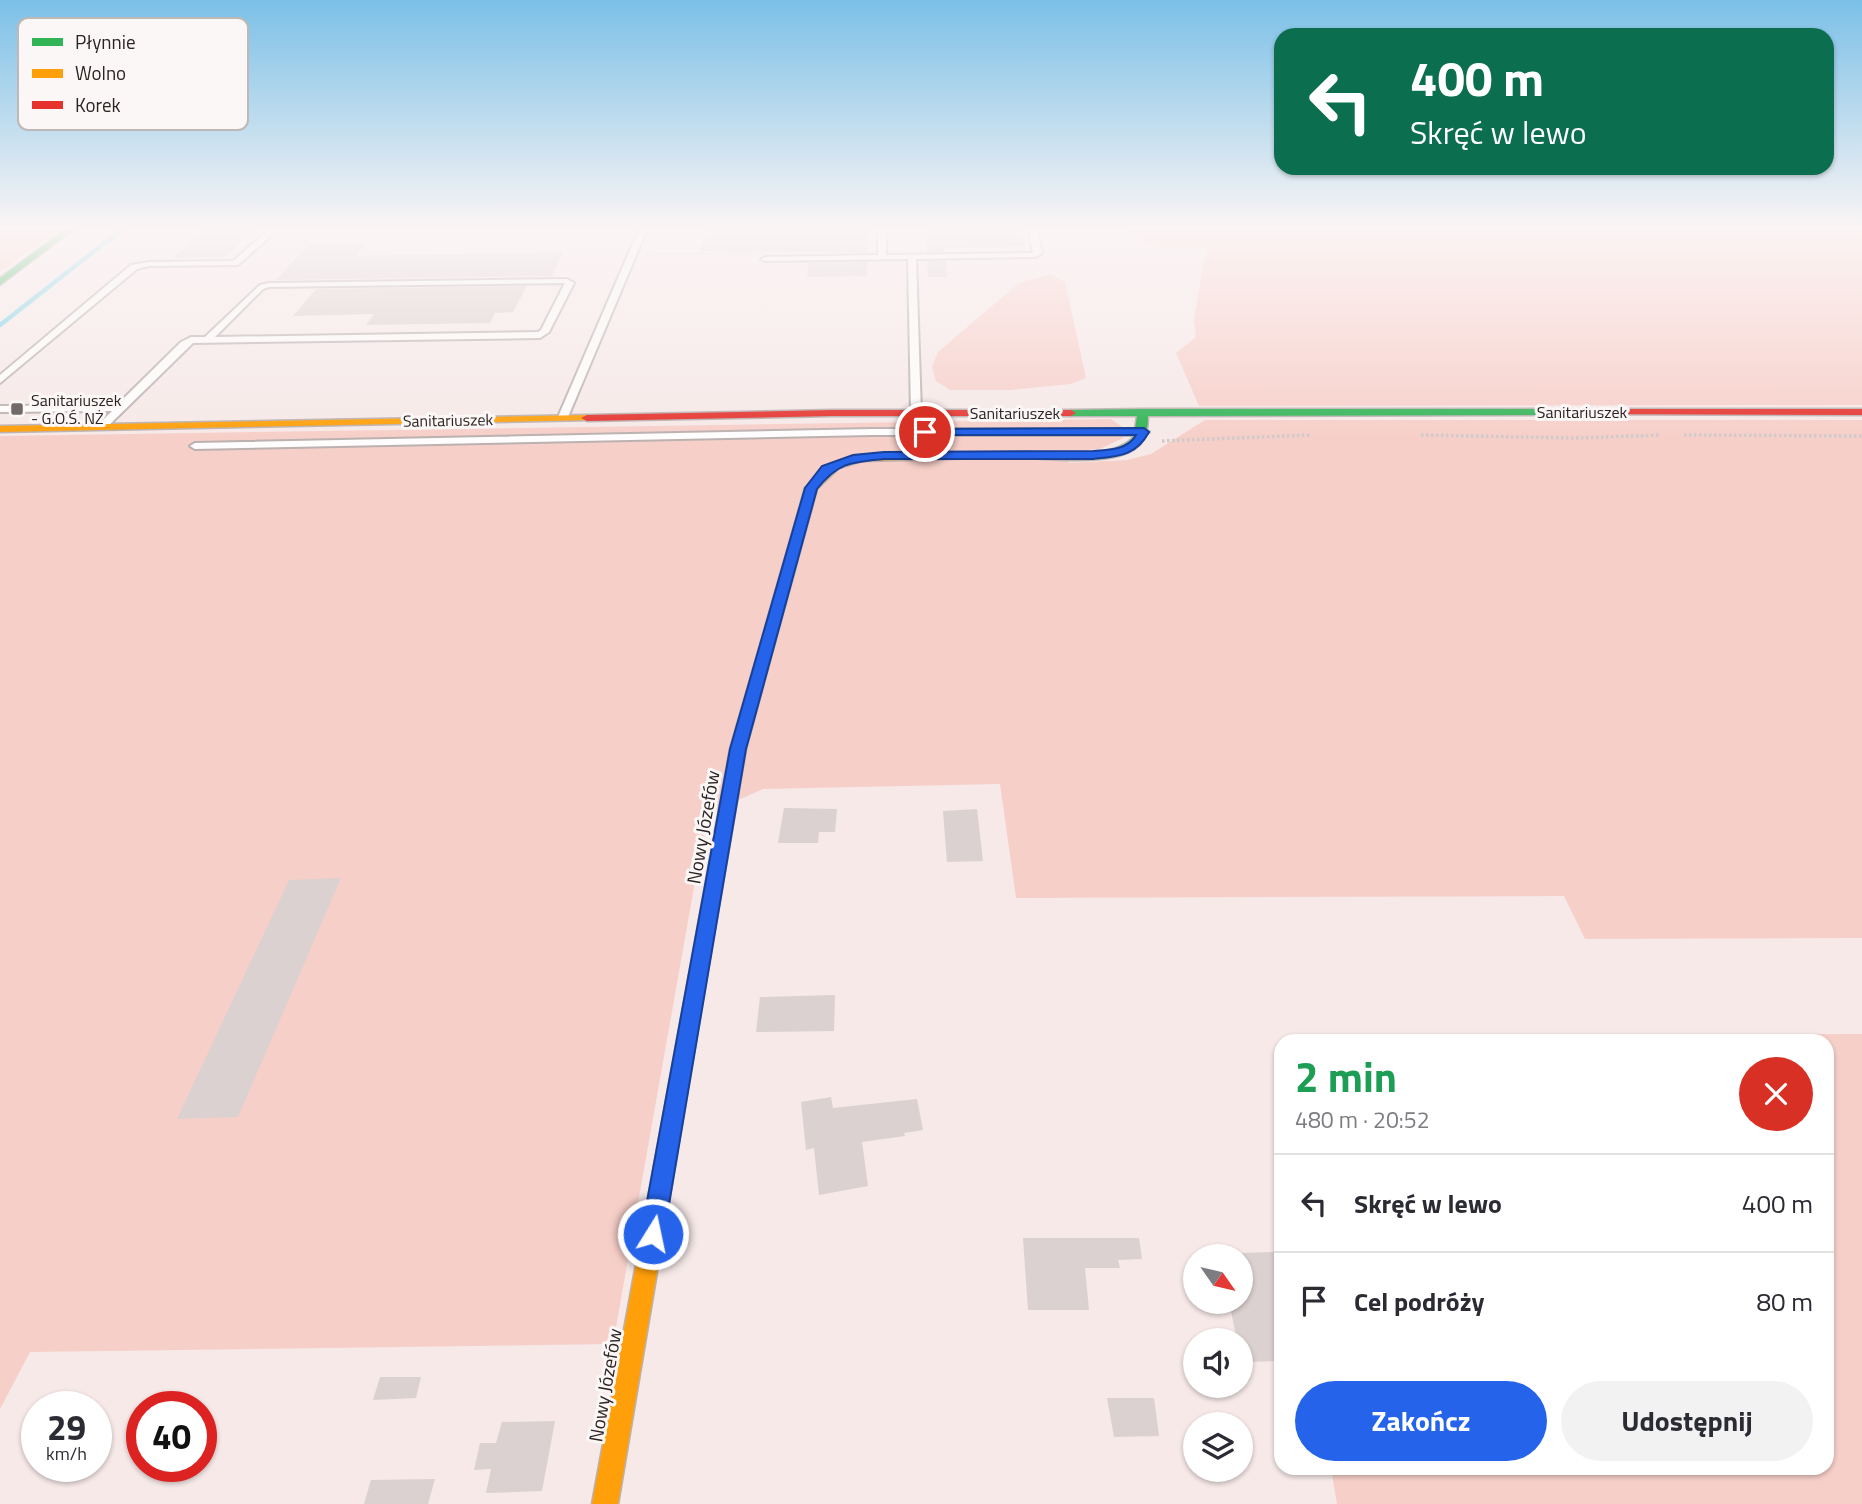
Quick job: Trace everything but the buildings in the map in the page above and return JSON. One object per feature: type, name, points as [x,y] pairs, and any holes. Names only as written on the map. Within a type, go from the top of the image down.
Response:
[{"type":"street","points":[[1140,438],[1142,412]]},
{"type":"street","name":"Sanitariuszek","points":[[0,429],[563,417],[916,413],[1862,412]]},
{"type":"street","name":"Nowy Józefów","points":[[605,1504],[738,749],[811,488],[826,469],[853,459],[884,456],[1093,455],[1119,452],[1140,438]]},
{"type":"lane","points":[[0,380],[98,297]]},
{"type":"lane","points":[[209,338],[250,297]]},
{"type":"lane","points":[[101,427],[184,344],[209,338],[540,335],[545,332],[563,297]]},
{"type":"lane","points":[[563,417],[614,297]]},
{"type":"lane","points":[[913,297],[916,413]]},
{"type":"lane","points":[[0,409],[120,408]]},
{"type":"lane","points":[[195,446],[843,433],[1140,438]]},
{"type":"path","points":[[1415,435],[1577,438],[1667,434]]},
{"type":"path","points":[[1140,438],[1323,435]]},
{"type":"path","points":[[1679,435],[1862,436]]},
{"type":"shaded area","points":[[1002,297],[1068,297],[1086,378],[1071,384],[1011,390],[950,390],[936,381],[932,367],[938,352]]},
{"type":"shaded area","points":[[1198,297],[1862,297],[1862,405],[1199,406],[1176,353],[1196,337],[1194,319]]},
{"type":"shaded area","points":[[1111,419],[1124,428],[1123,438],[1100,449],[1062,452],[1069,463],[1127,460],[1151,454],[1205,420],[1862,420],[1862,938],[1585,939],[1564,896],[1016,898],[1000,784],[763,789],[707,814],[613,1344],[30,1352],[0,1409],[0,436]]},
{"type":"shaded area","points":[[1834,1034],[1862,1034],[1862,1504],[1337,1504],[1332,1475],[1834,1475]]},
{"type":"waterway","points":[[0,325],[35,297]]},
{"type":"traffic: fast","points":[[1027,455],[1084,456],[1127,449],[1135,443],[1142,429],[1142,412]]},
{"type":"traffic: fast","points":[[1071,413],[1565,412]]},
{"type":"traffic: fast","points":[[698,975],[738,749],[768,642]]},
{"type":"traffic: slow","points":[[0,429],[587,418]]},
{"type":"traffic: slow","points":[[768,642],[811,488],[835,466],[861,458],[1027,455]]},
{"type":"traffic: slow","points":[[605,1504],[698,975]]},
{"type":"traffic: jam","points":[[1565,412],[1862,412]]},
{"type":"traffic: jam","points":[[587,418],[832,413],[1071,413]]},
{"type":"place","name":"Sanitariuszek - G.O.Ś. NŻ","points":[[17,409]]},
{"type":"route","points":[[653,1234],[738,749],[811,488],[826,469],[853,459],[884,456],[1093,455],[1119,452],[1137,444],[1144,432],[925,432]]}]
